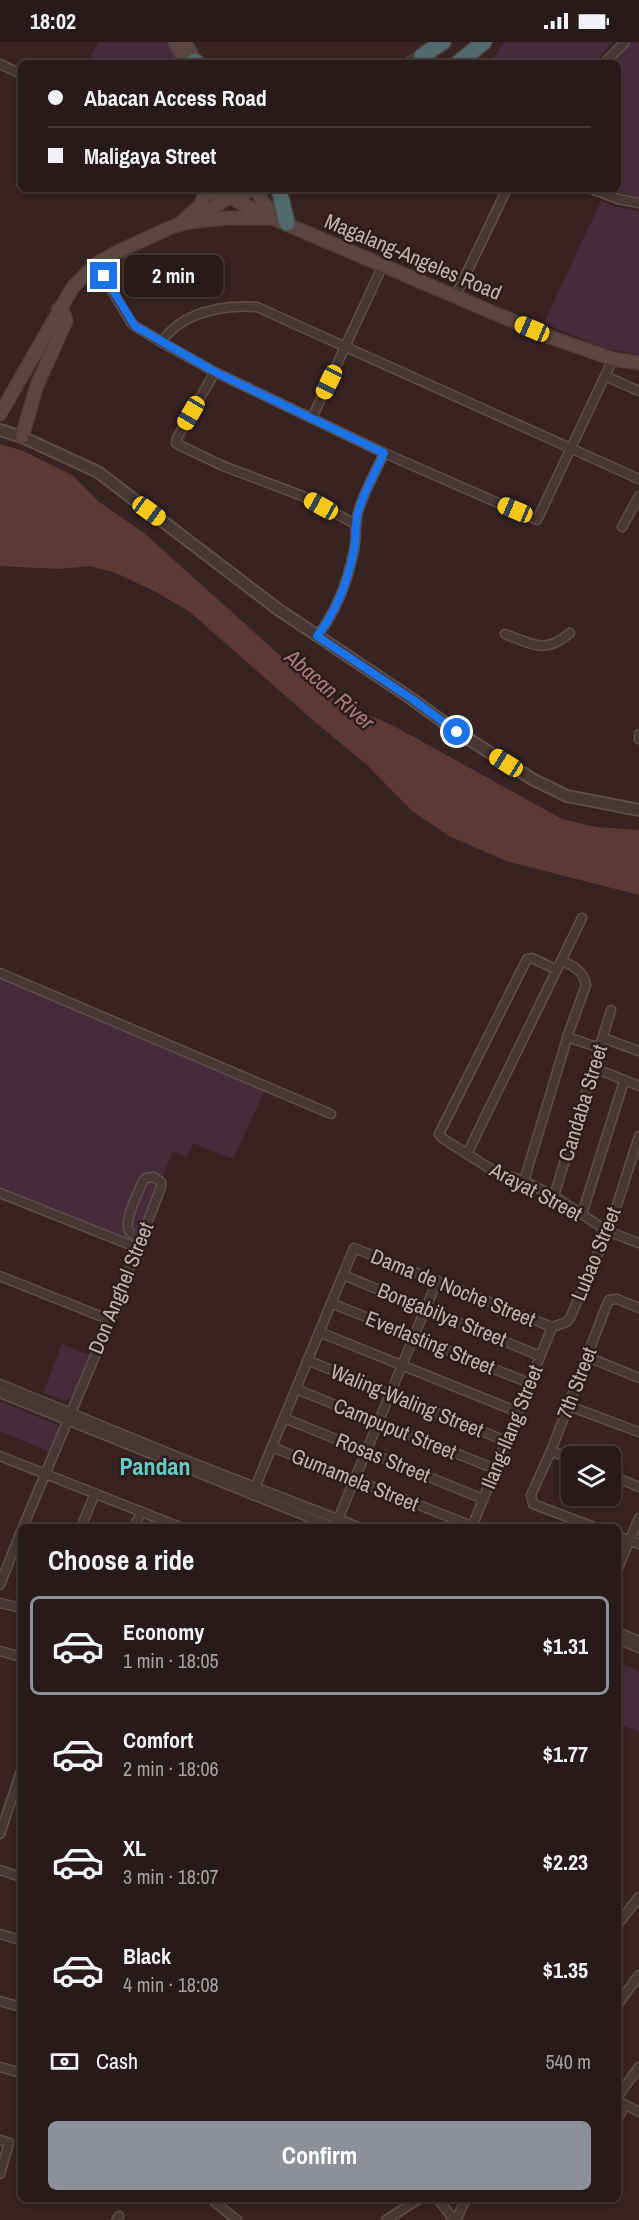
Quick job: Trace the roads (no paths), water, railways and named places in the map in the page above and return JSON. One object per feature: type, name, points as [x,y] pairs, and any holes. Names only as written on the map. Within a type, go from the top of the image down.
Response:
[{"type":"highway","points":[[422,56],[443,42]]},
{"type":"highway","points":[[462,60],[484,42]]},
{"type":"highway","points":[[279,192],[281,221]]},
{"type":"main road","points":[[175,42],[191,60]]},
{"type":"main road","points":[[185,42],[192,60]]},
{"type":"main road","points":[[180,224],[200,205],[206,192]]},
{"type":"main road","name":"Magalang-Angeles Road","points":[[212,192],[219,197],[230,199],[550,337],[613,359],[639,363]]},
{"type":"main road","points":[[195,221],[230,199],[246,192]]},
{"type":"main road","points":[[258,192],[266,206],[281,221]]},
{"type":"main road","points":[[0,414],[58,310],[73,287],[96,264],[119,251],[180,224],[228,218],[281,221]]},
{"type":"main road","points":[[22,436],[41,374],[66,321],[64,314],[58,310]]},
{"type":"street","points":[[607,60],[625,42]]},
{"type":"street","points":[[0,64],[18,73]]},
{"type":"street","points":[[455,297],[506,192]]},
{"type":"street","points":[[600,192],[618,199],[639,203]]},
{"type":"street","points":[[96,264],[132,324],[161,342],[215,372],[384,453],[537,520],[613,359]]},
{"type":"street","points":[[312,418],[383,265]]},
{"type":"street","points":[[161,342],[177,325],[212,310],[243,306],[268,310],[639,479]]},
{"type":"street","points":[[215,372],[176,443],[243,474],[305,497],[355,524]]},
{"type":"street","points":[[605,376],[639,391]]},
{"type":"street","points":[[0,430],[22,436],[98,472],[279,610],[457,732],[534,780],[567,796],[639,810]]},
{"type":"street","points":[[317,636],[331,616],[348,571],[355,549],[355,524],[359,508],[384,453]]},
{"type":"street","points":[[622,528],[639,496]]},
{"type":"street","points":[[505,634],[536,646],[546,647],[558,643],[570,633]]},
{"type":"street","points":[[639,734],[639,739]]},
{"type":"street","points":[[467,1154],[582,918]]},
{"type":"street","name":"Arayat Street","points":[[557,970],[532,958],[527,959],[440,1132],[442,1138],[494,1171],[524,1181],[554,1196],[607,1231],[639,1243]]},
{"type":"street","points":[[524,1181],[567,1037],[586,986],[579,970],[562,961]]},
{"type":"street","points":[[0,973],[331,1114]]},
{"type":"street","name":"Candaba Street","points":[[554,1196],[611,1010]]},
{"type":"street","points":[[567,1037],[600,1048]]},
{"type":"street","points":[[603,1038],[639,1051]]},
{"type":"street","points":[[594,1068],[639,1086]]},
{"type":"street","points":[[582,1214],[624,1081]]},
{"type":"street","name":"Lubao Street","points":[[552,1327],[567,1322],[570,1318],[607,1231],[639,1136]]},
{"type":"street","name":"Don Anghel Street","points":[[24,1524],[68,1415],[110,1320],[161,1187],[161,1182],[154,1177],[143,1180],[127,1224],[130,1232],[141,1238]]},
{"type":"street","points":[[0,1193],[138,1248]]},
{"type":"street","name":"Dama de Noche Street","points":[[343,1275],[354,1248],[552,1327]]},
{"type":"street","points":[[254,1491],[343,1275]]},
{"type":"street","name":"Bongabilya Street","points":[[343,1275],[540,1356]]},
{"type":"street","points":[[0,1276],[110,1320]]},
{"type":"street","points":[[0,1384],[68,1415],[335,1524],[356,1480],[437,1281]]},
{"type":"street","name":"7th Street","points":[[586,1524],[536,1506],[531,1501],[531,1495],[569,1406],[607,1304],[612,1299],[617,1299],[639,1308]]},
{"type":"street","name":"Everlasting Street","points":[[331,1303],[530,1383]]},
{"type":"street","name":"Ilang-Ilang Street","points":[[473,1524],[552,1327]]},
{"type":"street","points":[[319,1332],[518,1412]]},
{"type":"street","points":[[588,1358],[639,1378]]},
{"type":"street","name":"Waling-Waling Street","points":[[307,1360],[506,1441]]},
{"type":"street","name":"Campuput Street","points":[[296,1389],[495,1469]]},
{"type":"street","points":[[0,1393],[68,1415]]},
{"type":"street","points":[[569,1406],[639,1432]]},
{"type":"street","name":"Rosas Street","points":[[284,1418],[483,1499]]},
{"type":"street","name":"Gumamela Street","points":[[272,1447],[465,1524]]},
{"type":"street","points":[[551,1451],[561,1455]]},
{"type":"street","points":[[1,1459],[44,1473],[172,1524]]},
{"type":"street","points":[[621,1480],[639,1487]]},
{"type":"street","points":[[82,1524],[94,1492]]},
{"type":"street","points":[[135,1524],[141,1512]]},
{"type":"street","points":[[621,1563],[635,1542],[639,1518]]},
{"type":"street","points":[[0,1585],[18,1539]]},
{"type":"street","points":[[0,1603],[18,1607]]},
{"type":"street","points":[[621,1633],[639,1641]]},
{"type":"street","points":[[621,1640],[639,1648]]},
{"type":"street","points":[[0,1651],[18,1656]]},
{"type":"street","points":[[0,1834],[18,1780]]},
{"type":"street","points":[[0,1870],[18,1876]]},
{"type":"street","points":[[621,1920],[639,1897]]},
{"type":"street","points":[[0,1934],[18,1940]]},
{"type":"street","points":[[621,2000],[639,1975]]},
{"type":"street","points":[[0,2001],[18,2006]]},
{"type":"street","points":[[0,2067],[18,2072]]},
{"type":"street","points":[[621,2092],[639,2067]]},
{"type":"street","points":[[621,2103],[639,2112]]},
{"type":"street","points":[[0,2174],[4,2141]]},
{"type":"street","points":[[215,2202],[237,2220]]},
{"type":"street","points":[[386,2220],[415,2202]]},
{"type":"street","points":[[440,2202],[455,2220],[464,2202]]},
{"type":"tunnel","points":[[415,60],[422,56]]},
{"type":"district","name":"Pandan","points":[[155,1467]]},
{"type":"water label","name":"Abacan River","points":[[330,689]]}]
